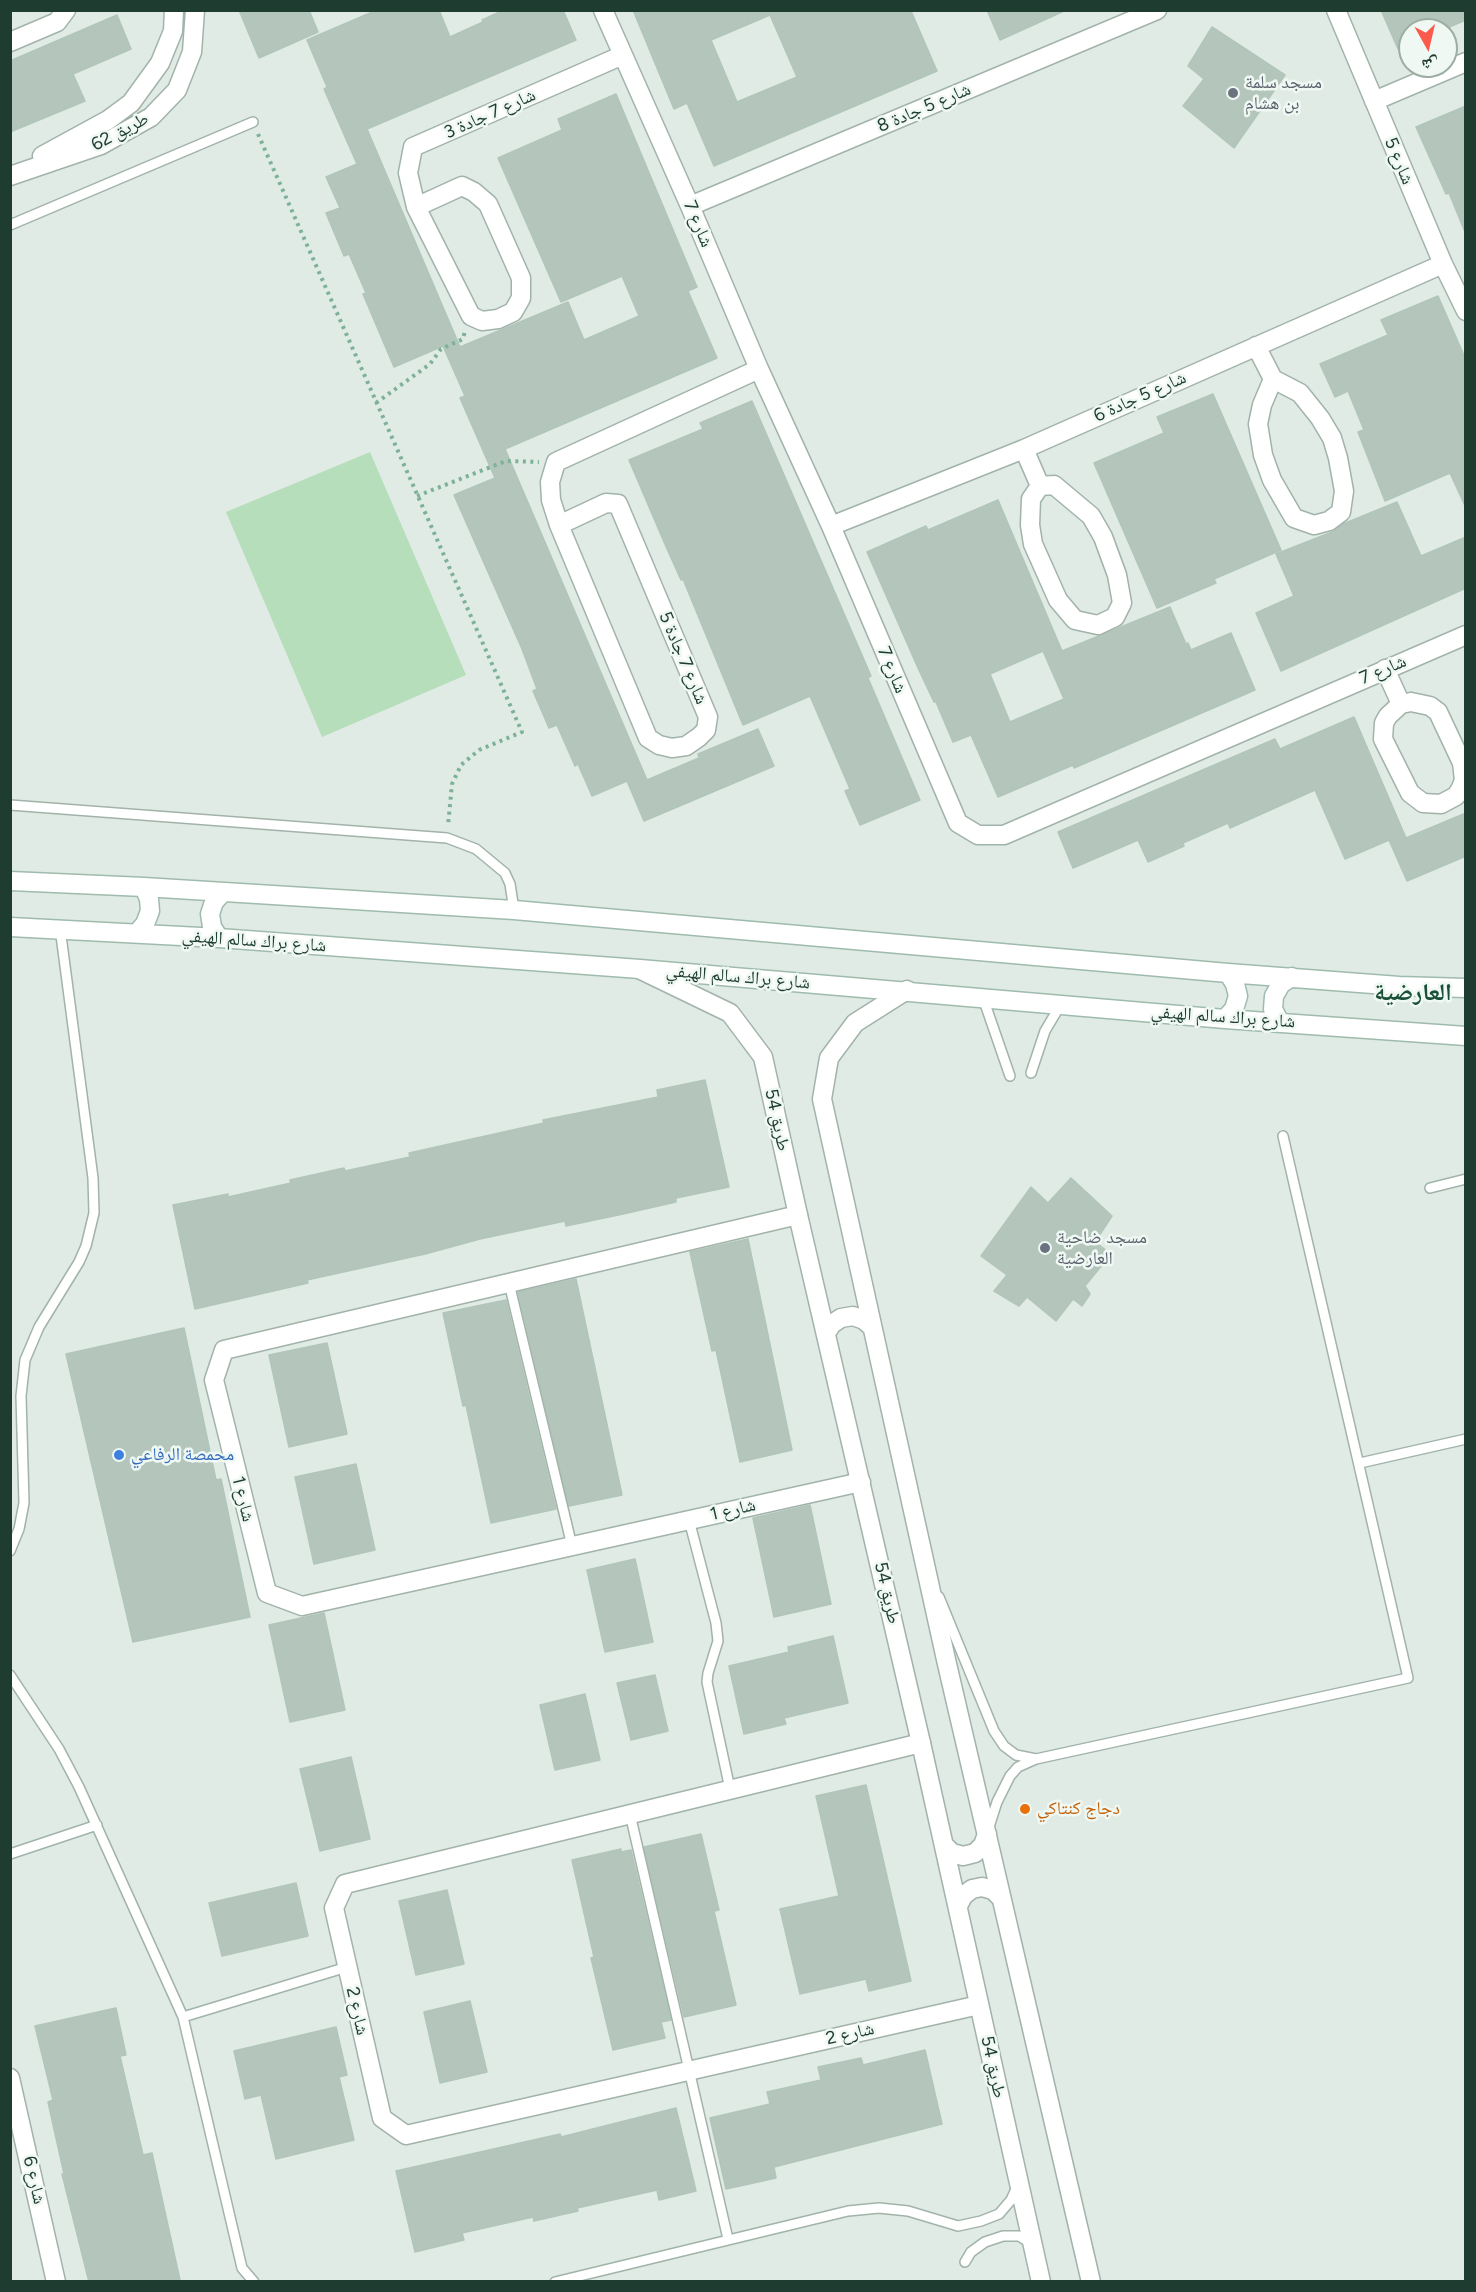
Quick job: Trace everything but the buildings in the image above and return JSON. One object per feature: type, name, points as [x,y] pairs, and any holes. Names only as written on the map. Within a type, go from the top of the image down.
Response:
[{"type":"street","points":[[10,42],[57,21],[66,10]]},
{"type":"street","name":"طريق 62","points":[[10,174],[100,124],[131,103],[160,63],[173,32],[174,10]]},
{"type":"street","name":"طريق 62","points":[[10,174],[101,145],[151,117],[177,90],[192,52],[195,10]]},
{"type":"street","name":"شارع 7","points":[[603,10],[759,369],[831,526],[958,822],[978,835],[1005,835],[1466,635]]},
{"type":"street","name":"شارع 5 جادة 8","points":[[690,206],[1157,10]]},
{"type":"street","name":"شارع 5","points":[[1336,10],[1443,264],[1466,311]]},
{"type":"street","name":"شارع 7 جادة 3","points":[[471,316],[416,207],[408,173],[413,147],[623,55]]},
{"type":"street","points":[[1374,101],[1466,62]]},
{"type":"street","points":[[416,207],[462,186],[474,192],[488,204],[521,278],[521,298],[513,312],[498,319],[482,321],[471,316]]},
{"type":"street","name":"شارع 5 جادة 6","points":[[831,526],[1024,449],[1443,264]]},
{"type":"street","points":[[1256,346],[1274,379],[1300,393],[1320,418],[1332,438],[1344,491],[1341,512],[1329,521],[1314,525],[1294,518],[1272,480],[1263,455],[1258,424],[1262,405],[1274,379]]},
{"type":"street","points":[[556,462],[759,369]]},
{"type":"street","points":[[1024,449],[1040,486]]},
{"type":"street","name":"شارع 7 جادة 5","points":[[556,462],[550,482],[559,525],[648,738],[659,746],[672,748],[686,746],[706,730],[708,717],[618,504],[606,503],[559,525]]},
{"type":"street","points":[[1054,485],[1091,516],[1117,575],[1122,603],[1115,617],[1098,625],[1075,620],[1058,600],[1033,544],[1030,525],[1032,499],[1040,486],[1054,485]]},
{"type":"street","points":[[1385,669],[1401,704]]},
{"type":"street","points":[[1421,702],[1438,712],[1464,771],[1461,788],[1449,801],[1432,805],[1416,799],[1410,793],[1383,739],[1384,723],[1401,704],[1421,702]]},
{"type":"street","points":[[10,881],[514,910],[1228,973],[1399,986],[1466,988]]},
{"type":"street","points":[[137,933],[145,924],[150,912],[149,899],[144,887]]},
{"type":"street","points":[[219,938],[212,927],[210,914],[214,902],[223,892]]},
{"type":"street","name":"شارع براك سالم الهيفي","points":[[10,927],[219,938],[639,969],[907,990],[983,999],[1466,1036]]},
{"type":"street","name":"طريق 54","points":[[639,969],[730,1013],[763,1057],[958,1906],[1041,2282]]},
{"type":"street","points":[[1225,1018],[1234,1009],[1238,996],[1235,984],[1228,973]]},
{"type":"street","points":[[1279,1021],[1273,1010],[1274,996],[1281,984],[1292,977]]},
{"type":"street","points":[[907,990],[855,1023],[830,1058],[822,1099],[922,1553],[1091,2282]]},
{"type":"street","name":"شارع 1","points":[[798,1215],[224,1350],[214,1380],[267,1593],[302,1606],[861,1482]]},
{"type":"street","points":[[826,1333],[832,1324],[842,1318],[853,1316],[864,1320],[872,1327]]},
{"type":"street","name":"شارع 2","points":[[921,1743],[345,1884],[333,1908],[382,2118],[406,2135],[979,2005]]},
{"type":"street","points":[[944,1845],[952,1853],[963,1856],[975,1853],[983,1845],[987,1834]]},
{"type":"street","points":[[958,1906],[963,1896],[972,1889],[982,1887],[993,1890],[1001,1898]]},
{"type":"street","name":"شارع 6","points":[[10,2078],[56,2282]]},
{"type":"lane","points":[[11,223],[253,122]]},
{"type":"lane","points":[[10,805],[447,838],[476,849],[505,873],[510,884],[514,910]]},
{"type":"lane","points":[[10,1551],[19,1529],[24,1503],[21,1396],[25,1360],[39,1327],[79,1262],[91,1230],[93,1213],[93,1178],[60,928]]},
{"type":"lane","points":[[983,999],[1010,1076]]},
{"type":"lane","points":[[1031,1073],[1045,1031],[1061,1004]]},
{"type":"lane","points":[[987,1834],[997,1802],[1010,1776],[1018,1767],[1036,1759],[1408,1678],[1360,1463],[1282,1136]]},
{"type":"lane","points":[[1430,1188],[1466,1179]]},
{"type":"lane","points":[[509,1283],[572,1546]]},
{"type":"lane","points":[[1360,1463],[1466,1439]]},
{"type":"lane","points":[[689,1520],[716,1623],[718,1641],[707,1682],[730,1790]]},
{"type":"lane","points":[[922,1553],[994,1731],[1004,1746],[1016,1755],[1036,1759]]},
{"type":"lane","points":[[10,1675],[59,1749],[97,1825],[183,2017],[242,2268],[254,2282]]},
{"type":"lane","points":[[630,1814],[728,2239]]},
{"type":"lane","points":[[10,1854],[97,1825]]},
{"type":"lane","points":[[183,2017],[347,1967]]},
{"type":"lane","points":[[555,2282],[848,2211],[879,2208],[908,2211],[958,2226],[999,2214],[1011,2200],[1019,2183]]},
{"type":"lane","points":[[965,2262],[971,2252],[985,2242],[1003,2236],[1020,2236],[1033,2244]]},
{"type":"path","points":[[253,122],[522,732],[479,750],[461,765],[452,784],[447,838]]},
{"type":"path","points":[[376,403],[430,364],[441,349],[463,339],[471,316]]},
{"type":"path","points":[[417,496],[506,461],[556,462]]},
{"type":"green space","points":[[370,452],[466,675],[322,737],[226,512]]},
{"type":"place","name":"مسجد سلمة بن هشام","points":[[1233,93]]},
{"type":"place","name":"مسجد ضاحية العارضية","points":[[1045,1248]]},
{"type":"place","name":"محمصة الرفاعي","points":[[119,1455]]},
{"type":"place","name":"دجاج كنتاكي","points":[[1025,1809]]},
{"type":"district","name":"العارضية","points":[[1413,993]]}]
